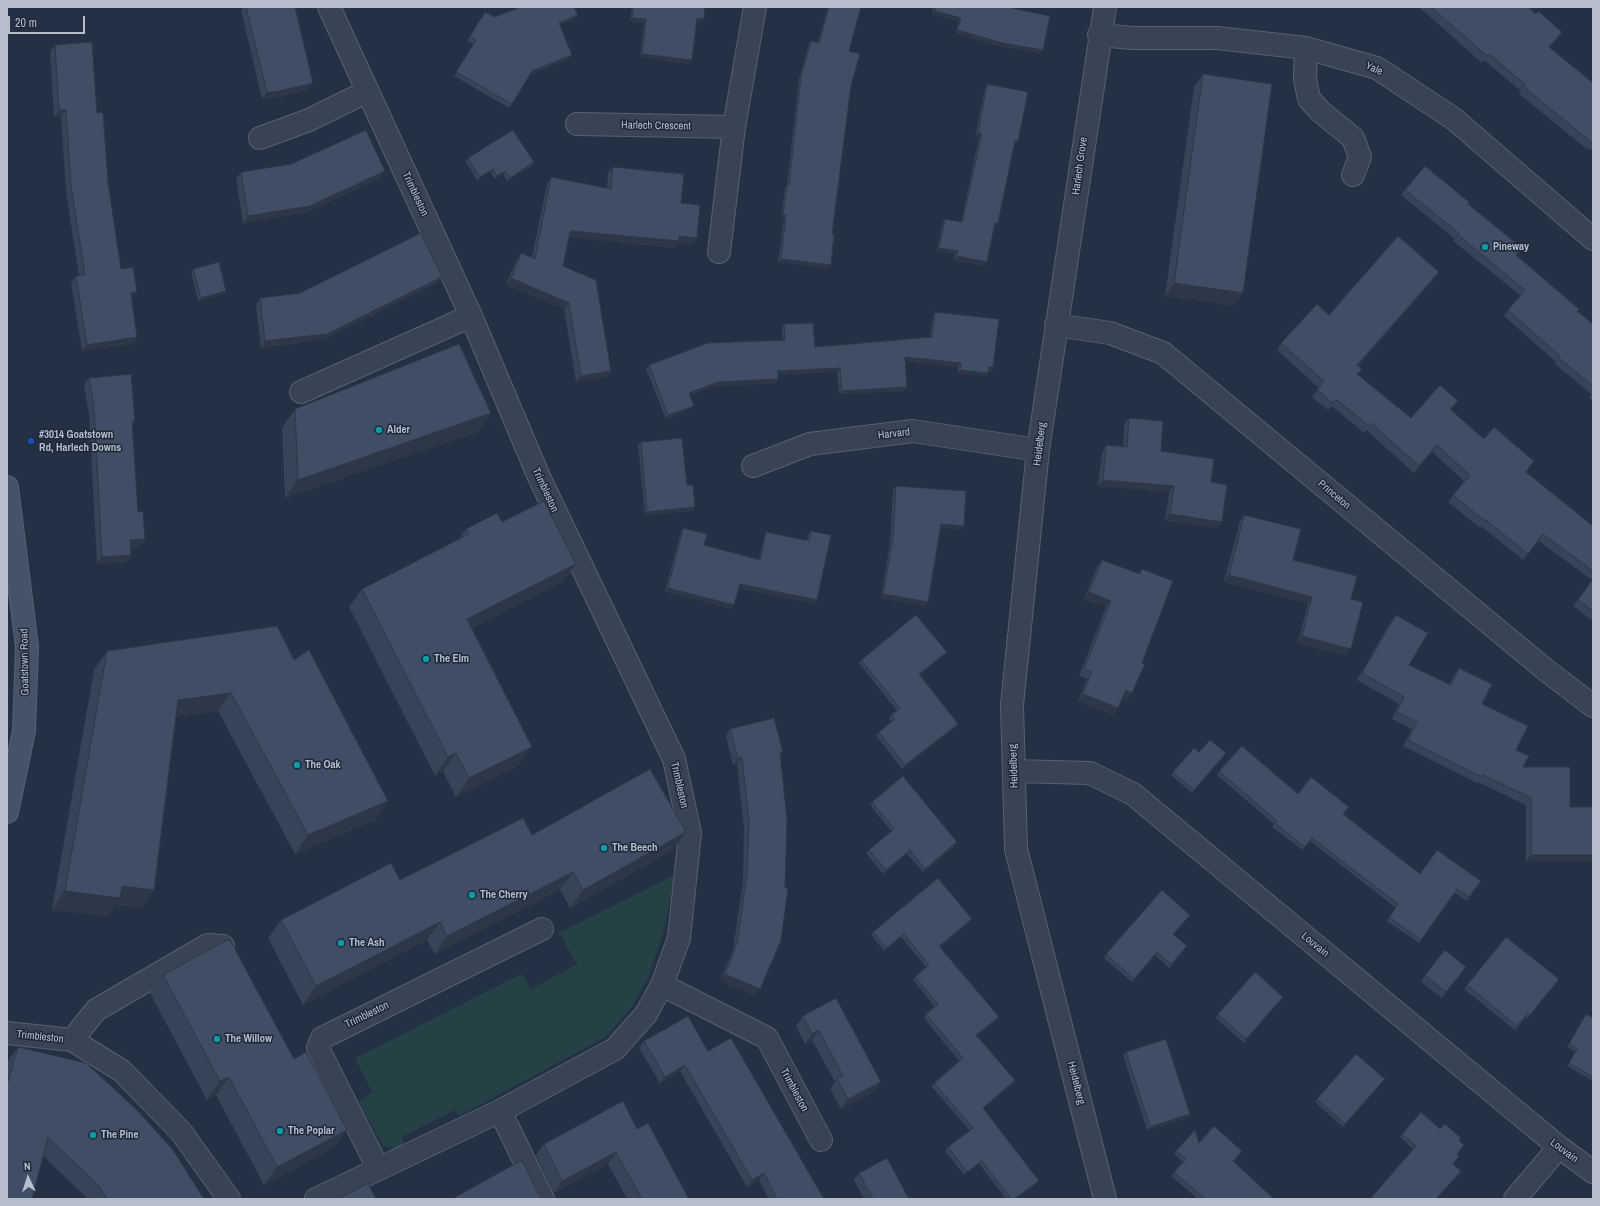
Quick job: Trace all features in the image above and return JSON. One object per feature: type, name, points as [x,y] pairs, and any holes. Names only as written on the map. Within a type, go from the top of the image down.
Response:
[{"type":"main road","name":"Goatstown Road","points":[[7,487],[27,647],[24,731],[7,812]]},
{"type":"street","name":"Trimbleston","points":[[316,1199],[378,1168],[500,1111],[615,1049],[646,1014],[662,985],[679,938],[690,833],[674,759],[539,477],[471,316],[329,7]]},
{"type":"street","points":[[719,252],[734,127],[755,7]]},
{"type":"street","name":"Harlech Grove","points":[[1056,325],[1099,35],[1105,7]]},
{"type":"street","name":"Yale","points":[[1099,35],[1133,38],[1217,38],[1306,48],[1377,68],[1454,119],[1593,239]]},
{"type":"street","points":[[1306,48],[1305,79],[1309,99],[1321,112],[1353,138],[1360,157],[1353,175]]},
{"type":"street","points":[[260,138],[308,120],[368,91]]},
{"type":"street","name":"Harlech Crescent","points":[[577,124],[734,127]]},
{"type":"street","points":[[301,392],[471,316]]},
{"type":"street","name":"Heidelberg","points":[[1056,325],[1038,450],[1012,704],[1016,849],[1105,1199]]},
{"type":"street","name":"Princeton","points":[[1056,325],[1110,333],[1163,353],[1541,666],[1593,706]]},
{"type":"street","name":"Harvard","points":[[753,466],[810,444],[913,432],[1038,450]]},
{"type":"street","name":"Louvain","points":[[1015,771],[1090,772],[1133,794],[1559,1147],[1593,1172]]},
{"type":"street","name":"Trimbleston","points":[[378,1168],[318,1048],[322,1038],[542,929]]},
{"type":"street","name":"Trimbleston","points":[[72,1040],[96,1010],[208,945],[223,946]]},
{"type":"street","name":"Trimbleston","points":[[662,985],[767,1038],[821,1140]]},
{"type":"street","name":"Trimbleston","points":[[7,1033],[72,1040],[122,1071],[182,1133],[229,1199]]},
{"type":"street","points":[[500,1111],[543,1199]]},
{"type":"street","points":[[1515,1199],[1559,1147]]},
{"type":"green space","points":[[675,875],[663,934],[648,978],[629,1011],[604,1038],[459,1116],[454,1110],[402,1137],[405,1145],[397,1148],[383,1146],[359,1102],[372,1092],[355,1058],[522,974],[531,989],[577,964],[559,933]]},
{"type":"building","points":[[246,7],[295,7],[313,83],[275,92],[267,92]]},
{"type":"building","points":[[521,7],[574,7],[578,15],[559,23],[572,55],[532,71],[512,104],[456,72],[476,40],[470,36],[485,12],[495,17]]},
{"type":"building","points":[[634,7],[705,7],[704,19],[697,18],[692,60],[642,54],[646,19],[632,18]]},
{"type":"building","points":[[829,7],[861,7],[849,51],[860,54],[851,86],[832,234],[834,234],[831,265],[781,259],[786,215],[783,215],[787,184],[789,185],[801,76],[811,41],[819,43]]},
{"type":"building","points":[[936,7],[1012,7],[1050,16],[1043,50],[1002,43],[957,30],[961,18],[935,11]]},
{"type":"building","points":[[1431,7],[1528,7],[1536,14],[1538,11],[1562,32],[1549,47],[1593,83],[1593,142],[1592,143],[1524,87],[1526,85],[1489,54],[1487,56]]},
{"type":"building","points":[[92,42],[97,113],[103,112],[108,182],[121,269],[133,267],[137,292],[131,293],[137,337],[87,345],[76,276],[85,275],[71,185],[66,110],[59,110],[55,45]]},
{"type":"building","points":[[1203,74],[1272,84],[1243,293],[1174,283]]},
{"type":"building","points":[[987,84],[1028,92],[1018,141],[1015,141],[998,223],[995,223],[987,262],[957,256],[958,251],[939,248],[945,219],[962,222],[982,134],[978,133]]},
{"type":"building","points":[[366,130],[385,171],[310,206],[248,216],[241,172],[291,164]]},
{"type":"building","points":[[513,130],[534,162],[510,178],[505,171],[497,176],[493,169],[480,177],[468,158]]},
{"type":"building","points":[[1425,166],[1469,202],[1468,204],[1522,248],[1516,255],[1579,309],[1577,311],[1593,324],[1593,386],[1559,358],[1560,356],[1508,310],[1525,290],[1458,235],[1459,233],[1405,190]]},
{"type":"building","points":[[613,167],[684,174],[681,203],[700,205],[697,238],[679,236],[679,241],[570,232],[563,266],[596,280],[611,371],[581,376],[569,303],[511,278],[521,253],[535,259],[551,177],[611,189]]},
{"type":"building","points":[[421,233],[442,277],[327,334],[265,341],[260,298],[300,293]]},
{"type":"building","points":[[1398,236],[1439,272],[1357,365],[1362,369],[1357,374],[1411,418],[1440,385],[1458,401],[1450,409],[1484,439],[1494,427],[1534,461],[1526,472],[1593,526],[1593,571],[1543,534],[1528,554],[1453,495],[1470,475],[1437,445],[1419,466],[1371,423],[1369,426],[1337,400],[1333,403],[1317,390],[1324,381],[1281,343],[1317,304],[1329,315]]},
{"type":"building","points":[[219,262],[226,291],[201,298],[193,269]]},
{"type":"building","points":[[935,312],[999,319],[993,367],[989,367],[988,373],[960,370],[961,363],[905,357],[907,387],[842,391],[840,368],[778,371],[778,379],[718,382],[689,393],[694,406],[668,415],[649,365],[708,343],[785,340],[784,324],[813,323],[815,347],[932,337]]},
{"type":"building","name":"Alder","points":[[459,344],[491,413],[298,480],[295,409]]},
{"type":"building","points":[[131,374],[135,421],[132,421],[138,512],[143,511],[145,539],[130,540],[131,555],[102,557],[94,407],[89,378]]},
{"type":"building","points":[[1129,418],[1163,421],[1161,451],[1214,459],[1211,482],[1227,485],[1222,522],[1170,514],[1174,486],[1103,480],[1106,445],[1127,447]]},
{"type":"building","points":[[682,438],[687,485],[693,485],[695,507],[647,512],[641,442]]},
{"type":"building","points":[[896,486],[966,491],[964,526],[941,524],[928,602],[883,594],[893,538]]},
{"type":"building","name":"The Elm","points":[[544,501],[576,564],[467,619],[532,747],[469,778],[456,753],[448,757],[362,589],[469,534],[466,529],[497,513],[502,522]]},
{"type":"building","points":[[1244,515],[1301,529],[1293,560],[1357,576],[1351,599],[1363,602],[1351,649],[1302,636],[1312,597],[1229,575]]},
{"type":"building","points":[[683,528],[707,534],[704,545],[760,560],[766,532],[809,541],[811,531],[831,535],[817,600],[740,584],[734,605],[668,588]]},
{"type":"building","points":[[1102,560],[1140,574],[1142,569],[1173,581],[1142,663],[1145,664],[1132,693],[1126,690],[1118,708],[1083,694],[1092,672],[1084,669],[1111,601],[1089,592]]},
{"type":"building","points":[[1593,579],[1593,611],[1578,600]]},
{"type":"building","points":[[916,615],[947,652],[919,674],[958,724],[905,765],[879,732],[895,719],[891,715],[900,708],[861,660]]},
{"type":"building","points":[[1396,615],[1428,633],[1409,665],[1451,685],[1459,668],[1492,684],[1482,704],[1528,726],[1516,750],[1529,756],[1523,767],[1570,767],[1570,807],[1593,807],[1593,855],[1531,855],[1531,798],[1483,775],[1482,777],[1408,740],[1417,722],[1397,712],[1404,697],[1362,673]]},
{"type":"building","name":"The Oak","points":[[277,626],[294,660],[309,650],[388,801],[308,835],[231,693],[178,700],[154,890],[122,886],[120,898],[65,891],[107,651]]},
{"type":"building","points":[[774,718],[783,752],[780,752],[787,820],[785,888],[788,888],[781,941],[760,989],[725,974],[737,943],[747,874],[749,822],[742,757],[738,758],[730,729]]},
{"type":"building","points":[[1210,740],[1226,753],[1194,790],[1173,772],[1194,748],[1199,752]]},
{"type":"building","points":[[1242,746],[1298,794],[1311,777],[1349,807],[1343,814],[1420,874],[1437,850],[1481,881],[1469,897],[1457,889],[1421,940],[1389,917],[1398,904],[1312,838],[1305,847],[1275,823],[1277,821],[1219,771]]},
{"type":"building","points":[[650,769],[686,832],[583,890],[573,872],[447,936],[440,922],[316,986],[281,920],[391,863],[400,880],[523,818],[532,835]]},
{"type":"building","points":[[903,776],[957,842],[925,869],[910,850],[886,870],[869,850],[894,829],[872,802]]},
{"type":"building","points":[[938,878],[972,919],[939,946],[999,1017],[976,1035],[1015,1080],[983,1108],[1039,1181],[1014,1199],[1011,1199],[982,1161],[967,1172],[948,1147],[973,1128],[934,1083],[963,1058],[926,1014],[938,1004],[915,977],[929,965],[904,934],[886,948],[873,932]]},
{"type":"building","points":[[1162,890],[1190,915],[1173,934],[1187,946],[1171,964],[1157,952],[1134,979],[1106,954]]},
{"type":"building","points":[[1506,937],[1559,979],[1530,1015],[1528,1013],[1517,1026],[1467,985]]},
{"type":"building","points":[[227,940],[230,940],[294,1059],[306,1052],[347,1130],[277,1167],[229,1077],[220,1081],[163,975]]},
{"type":"building","points":[[1445,950],[1466,967],[1446,992],[1425,975]]},
{"type":"building","points":[[1255,972],[1283,997],[1246,1039],[1218,1014]]},
{"type":"building","points":[[836,998],[881,1082],[848,1099],[837,1079],[843,1076],[819,1030],[812,1034],[803,1016]]},
{"type":"building","points":[[1586,1014],[1593,1018],[1593,1077],[1569,1063],[1577,1049],[1569,1044]]},
{"type":"building","points":[[688,1016],[708,1051],[731,1038],[824,1199],[777,1199],[764,1173],[752,1180],[685,1065],[665,1077],[644,1041]]},
{"type":"building","points":[[1166,1039],[1190,1114],[1150,1127],[1126,1052]]},
{"type":"building","name":"The Pine","points":[[18,1047],[86,1063],[137,1110],[173,1150],[204,1199],[107,1199],[100,1187],[48,1137],[32,1199],[7,1199],[7,1085]]},
{"type":"building","points":[[1356,1054],[1385,1079],[1345,1124],[1317,1099]]},
{"type":"building","points":[[623,1101],[637,1129],[648,1123],[689,1199],[642,1199],[616,1152],[562,1181],[544,1144]]},
{"type":"building","points":[[1421,1112],[1440,1129],[1445,1124],[1461,1138],[1459,1140],[1464,1145],[1457,1154],[1459,1156],[1453,1164],[1461,1171],[1436,1199],[1370,1199],[1416,1146],[1402,1134]]},
{"type":"building","points":[[1214,1126],[1242,1151],[1233,1161],[1274,1199],[1205,1199],[1174,1172],[1186,1159],[1176,1151],[1195,1130],[1199,1143]]},
{"type":"building","points":[[887,1158],[909,1199],[873,1199],[859,1173]]},
{"type":"building","points":[[522,1160],[539,1195],[543,1199],[452,1199]]},
{"type":"building","points":[[368,1183],[376,1199],[338,1199]]},
{"type":"place","name":"Pineway","points":[[1485,247]]},
{"type":"place","name":"Alder","points":[[379,430]]},
{"type":"place","name":"#3014 Goatstown Rd, Harlech Downs","points":[[31,441]]},
{"type":"place","name":"The Elm","points":[[426,659]]},
{"type":"place","name":"The Oak","points":[[297,765]]},
{"type":"place","name":"The Beech","points":[[604,848]]},
{"type":"place","name":"The Cherry","points":[[472,895]]},
{"type":"place","name":"The Ash","points":[[341,943]]},
{"type":"place","name":"The Willow","points":[[217,1039]]},
{"type":"place","name":"The Poplar","points":[[280,1131]]},
{"type":"place","name":"The Pine","points":[[93,1135]]}]
